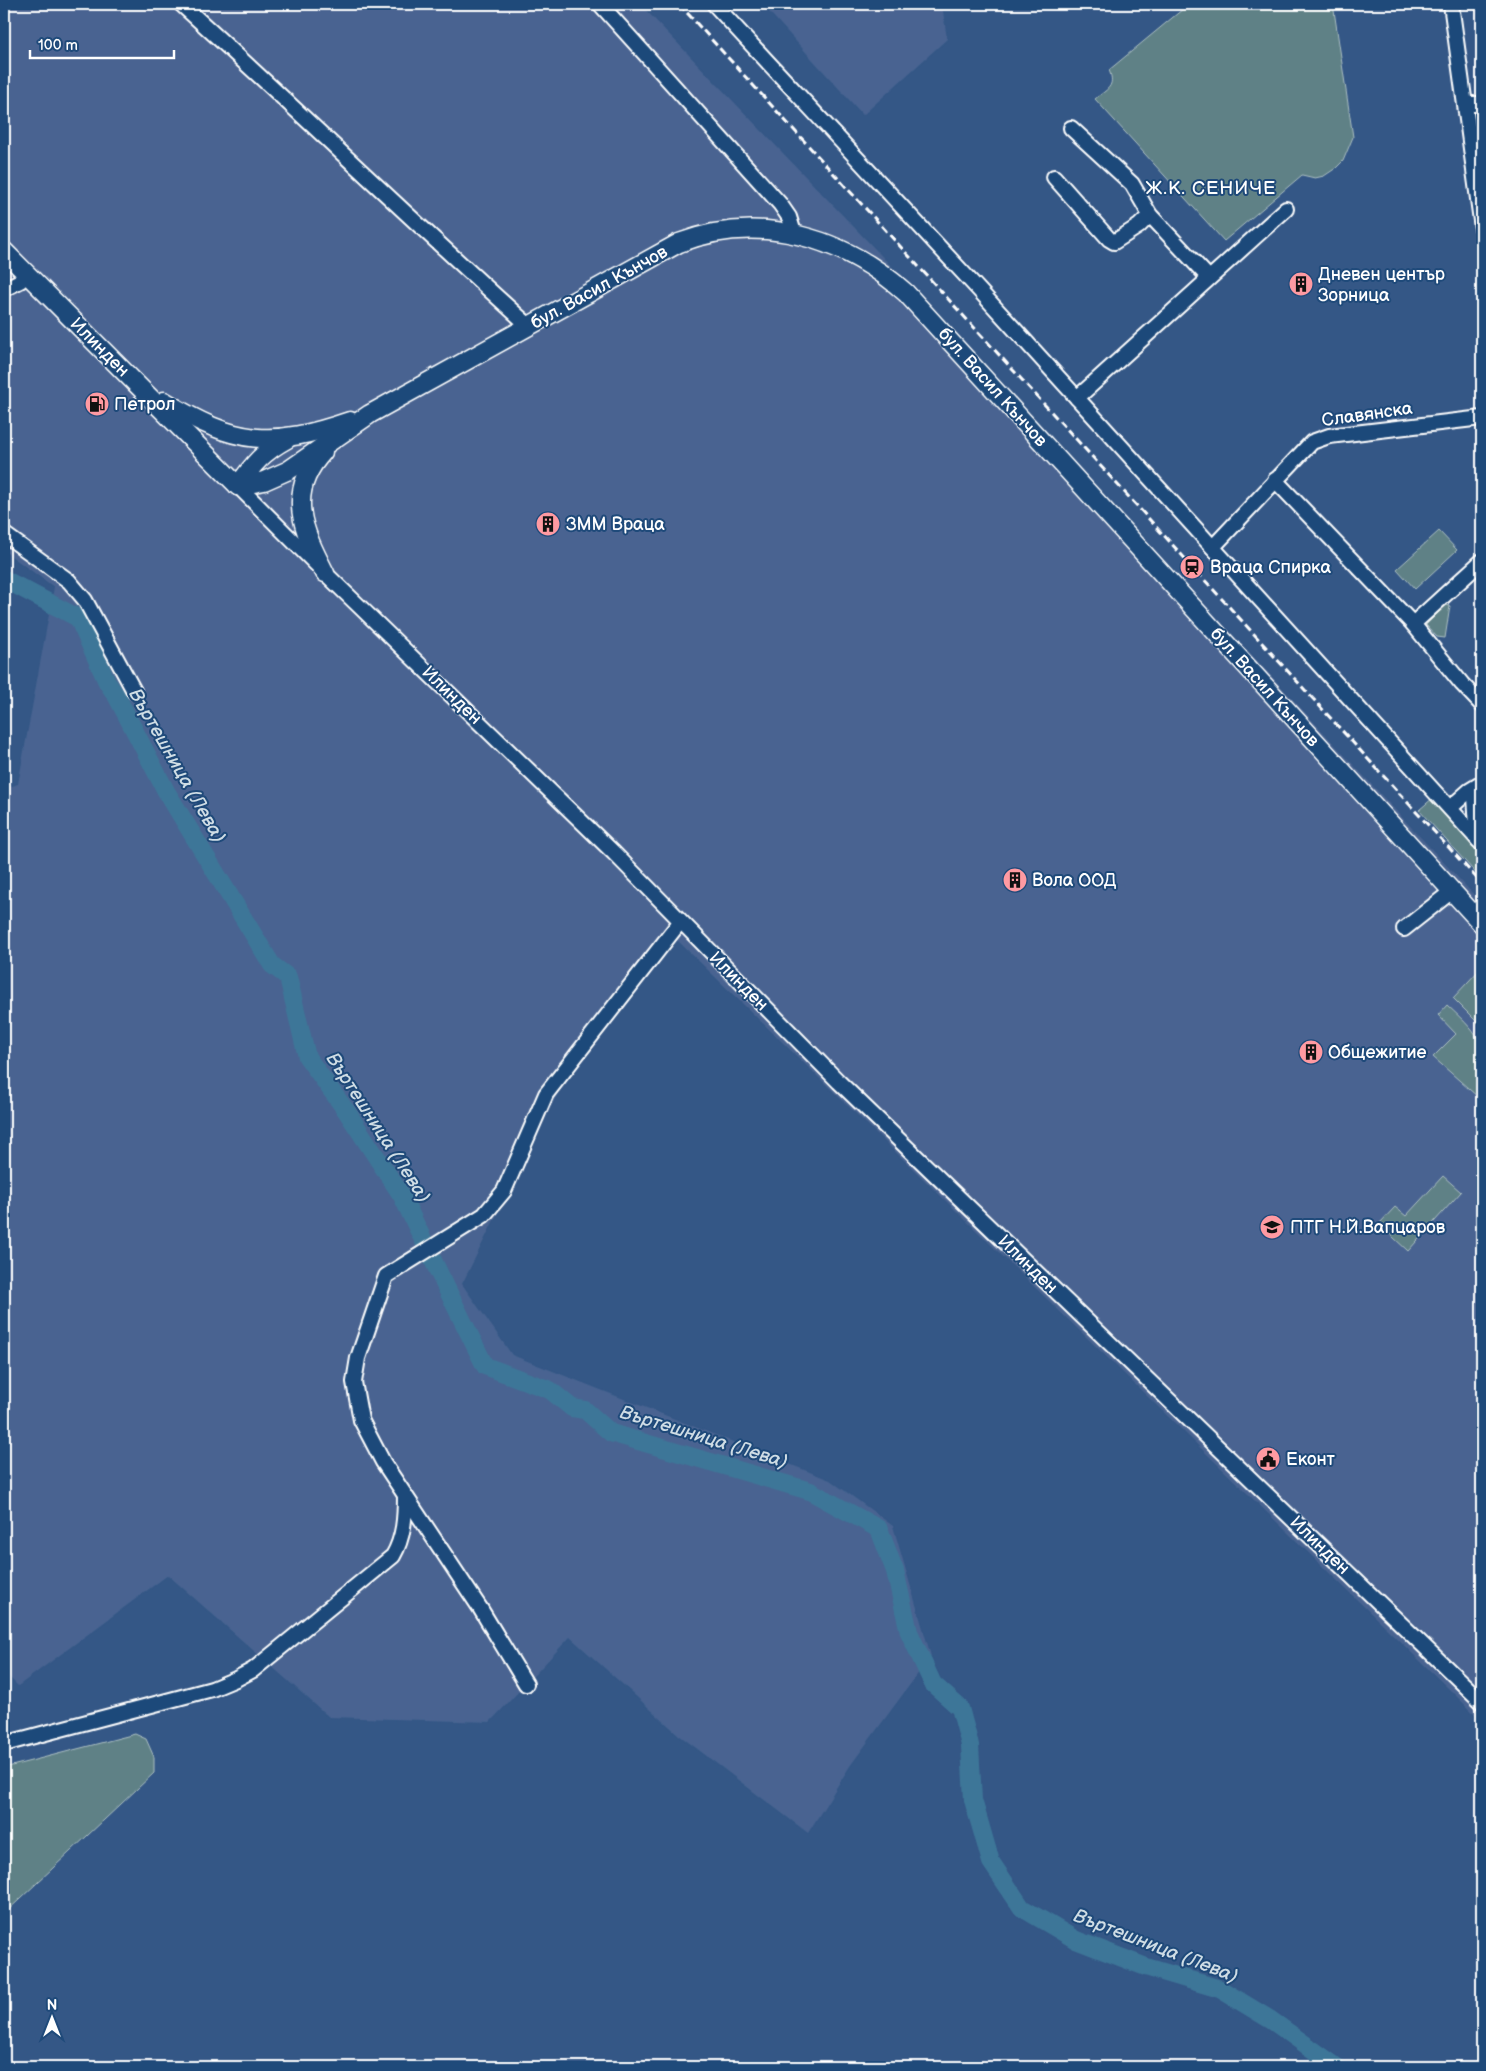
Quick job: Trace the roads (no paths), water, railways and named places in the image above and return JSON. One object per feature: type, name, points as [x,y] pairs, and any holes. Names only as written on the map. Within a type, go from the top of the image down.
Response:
[{"type":"main road","name":"бул. Васил Кънчов","points":[[238,486],[279,476],[370,414],[528,325],[669,248],[692,238],[742,229],[794,233],[825,242],[879,271],[906,292],[1482,924]]},
{"type":"main road","name":"Илинден","points":[[4,251],[238,486]]},
{"type":"main road","name":"бул. Васил Кънчов","points":[[140,387],[190,417],[219,431],[250,438],[290,438],[322,430],[370,414]]},
{"type":"main road","points":[[325,573],[302,524],[301,494],[309,471],[338,435]]},
{"type":"main road","points":[[238,486],[260,457],[273,446],[290,438]]},
{"type":"street","points":[[181,4],[528,325]]},
{"type":"street","points":[[600,4],[780,204],[789,217],[794,233]]},
{"type":"street","points":[[714,4],[1077,398],[1480,842]]},
{"type":"street","points":[[1451,4],[1482,228]]},
{"type":"street","points":[[1465,104],[1482,104]]},
{"type":"street","points":[[1071,128],[1132,184],[1150,215],[1209,278]]},
{"type":"street","points":[[1054,177],[1108,239],[1114,242],[1139,226],[1150,215]]},
{"type":"street","points":[[1077,398],[1286,210]]},
{"type":"street","points":[[4,289],[20,281],[27,274]]},
{"type":"street","name":"Славянска","points":[[1213,547],[1312,442],[1328,436],[1482,418]]},
{"type":"street","points":[[1275,480],[1413,624],[1462,684],[1482,705]]},
{"type":"street","name":"Илинден","points":[[238,486],[614,853],[839,1082],[1482,1702]]},
{"type":"street","points":[[4,534],[68,581],[85,600],[134,691]]},
{"type":"street","points":[[1413,624],[1482,561]]},
{"type":"street","points":[[1433,790],[1459,793],[1477,789]]},
{"type":"street","points":[[1453,812],[1477,789]]},
{"type":"street","points":[[1477,789],[1480,842]]},
{"type":"street","points":[[1404,929],[1452,891]]},
{"type":"street","points":[[526,1684],[480,1608],[383,1462],[361,1420],[354,1382],[358,1358],[386,1276],[484,1215],[504,1191],[546,1094],[680,922]]},
{"type":"street","points":[[4,1744],[212,1689],[253,1670],[393,1556],[400,1544],[405,1520],[405,1495]]},
{"type":"waterway","name":"Въртешница (Лева)","points":[[4,579],[78,618],[107,682],[117,697],[166,791],[272,965],[288,977],[307,1057],[347,1112],[402,1196],[485,1366],[550,1390],[572,1408],[585,1410],[611,1433],[810,1491],[879,1529],[895,1571],[909,1632],[933,1684],[960,1708],[970,1745],[973,1800],[991,1862],[1022,1908],[1076,1940],[1146,1967],[1220,1989],[1271,2020],[1337,2067]]},
{"type":"railway","points":[[679,4],[1482,884]]},
{"type":"place","name":"Дневен център Зорница","points":[[1301,284]]},
{"type":"place","name":"Петрол","points":[[97,404]]},
{"type":"place","name":"ЗММ Враца","points":[[548,524]]},
{"type":"place","name":"Враца Спирка","points":[[1192,567]]},
{"type":"place","name":"Вола ООД","points":[[1015,880]]},
{"type":"place","name":"Общежитие","points":[[1311,1052]]},
{"type":"place","name":"ПТГ Н.Й.Вапцаров","points":[[1272,1227]]},
{"type":"place","name":"Еконт","points":[[1268,1459]]},
{"type":"district","name":"Ж.К. СЕНИЧЕ","points":[[1211,187]]}]
